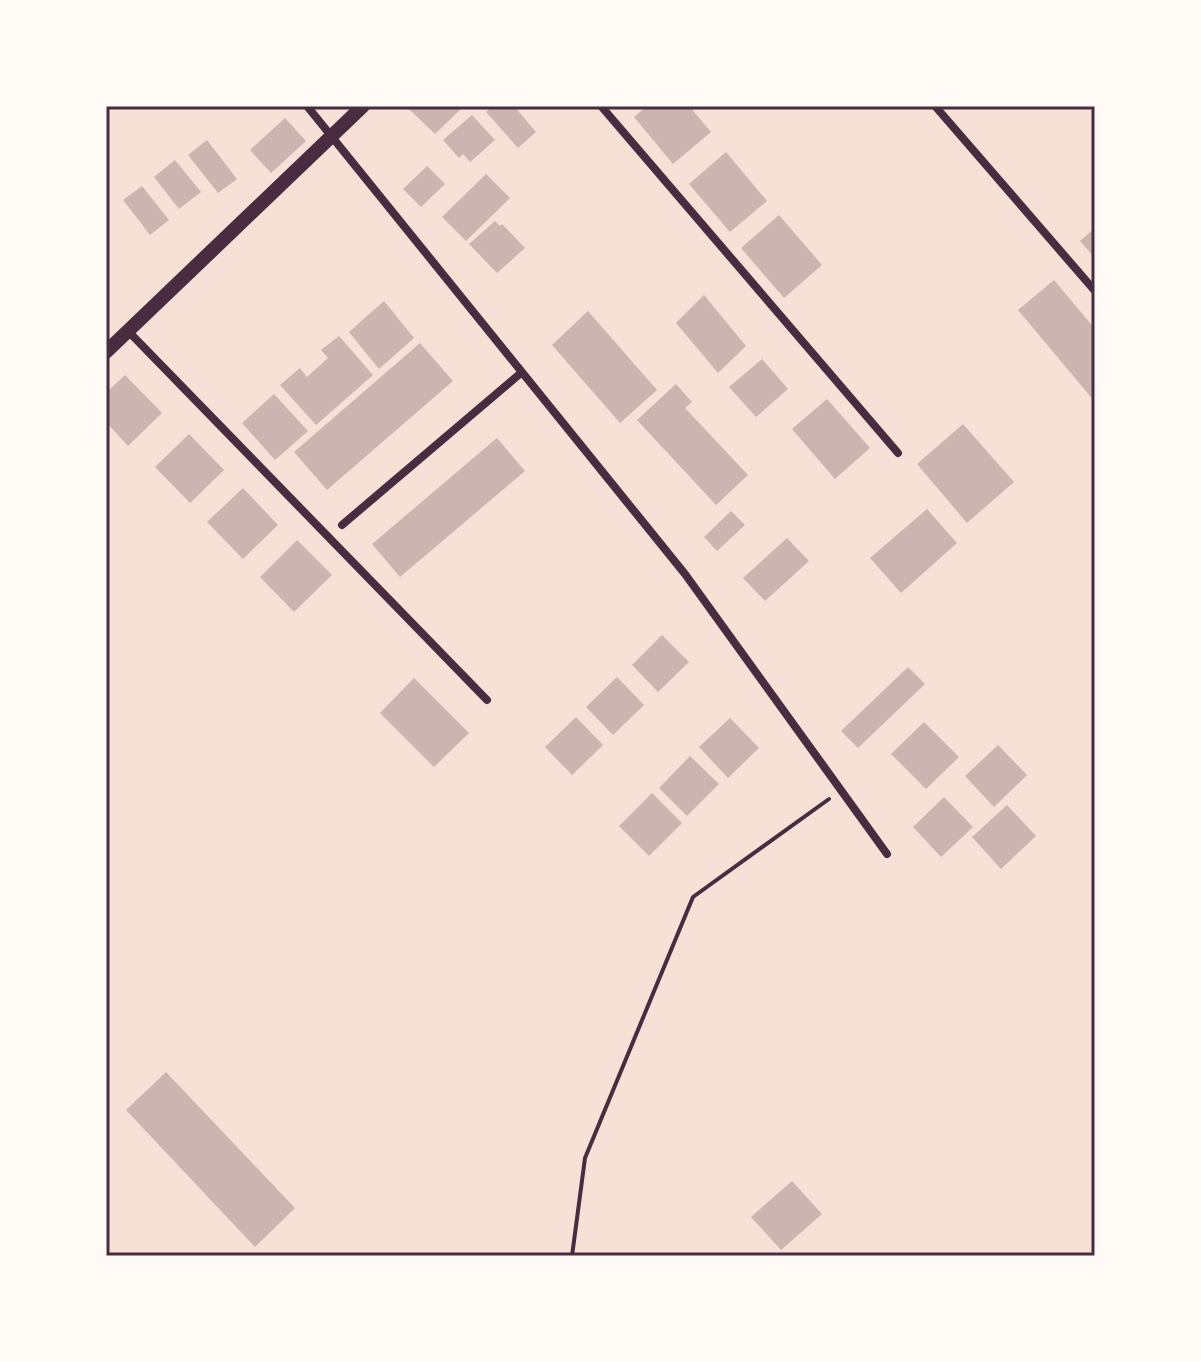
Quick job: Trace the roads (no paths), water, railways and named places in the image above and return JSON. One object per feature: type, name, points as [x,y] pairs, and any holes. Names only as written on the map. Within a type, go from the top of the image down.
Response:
[{"type":"street","points":[[307,106],[685,574],[887,854]]},
{"type":"street","points":[[106,352],[363,106]]},
{"type":"street","points":[[601,106],[898,453]]},
{"type":"street","points":[[935,106],[1095,291]]},
{"type":"street","points":[[128,331],[487,700]]},
{"type":"street","points":[[342,525],[522,372]]}]
